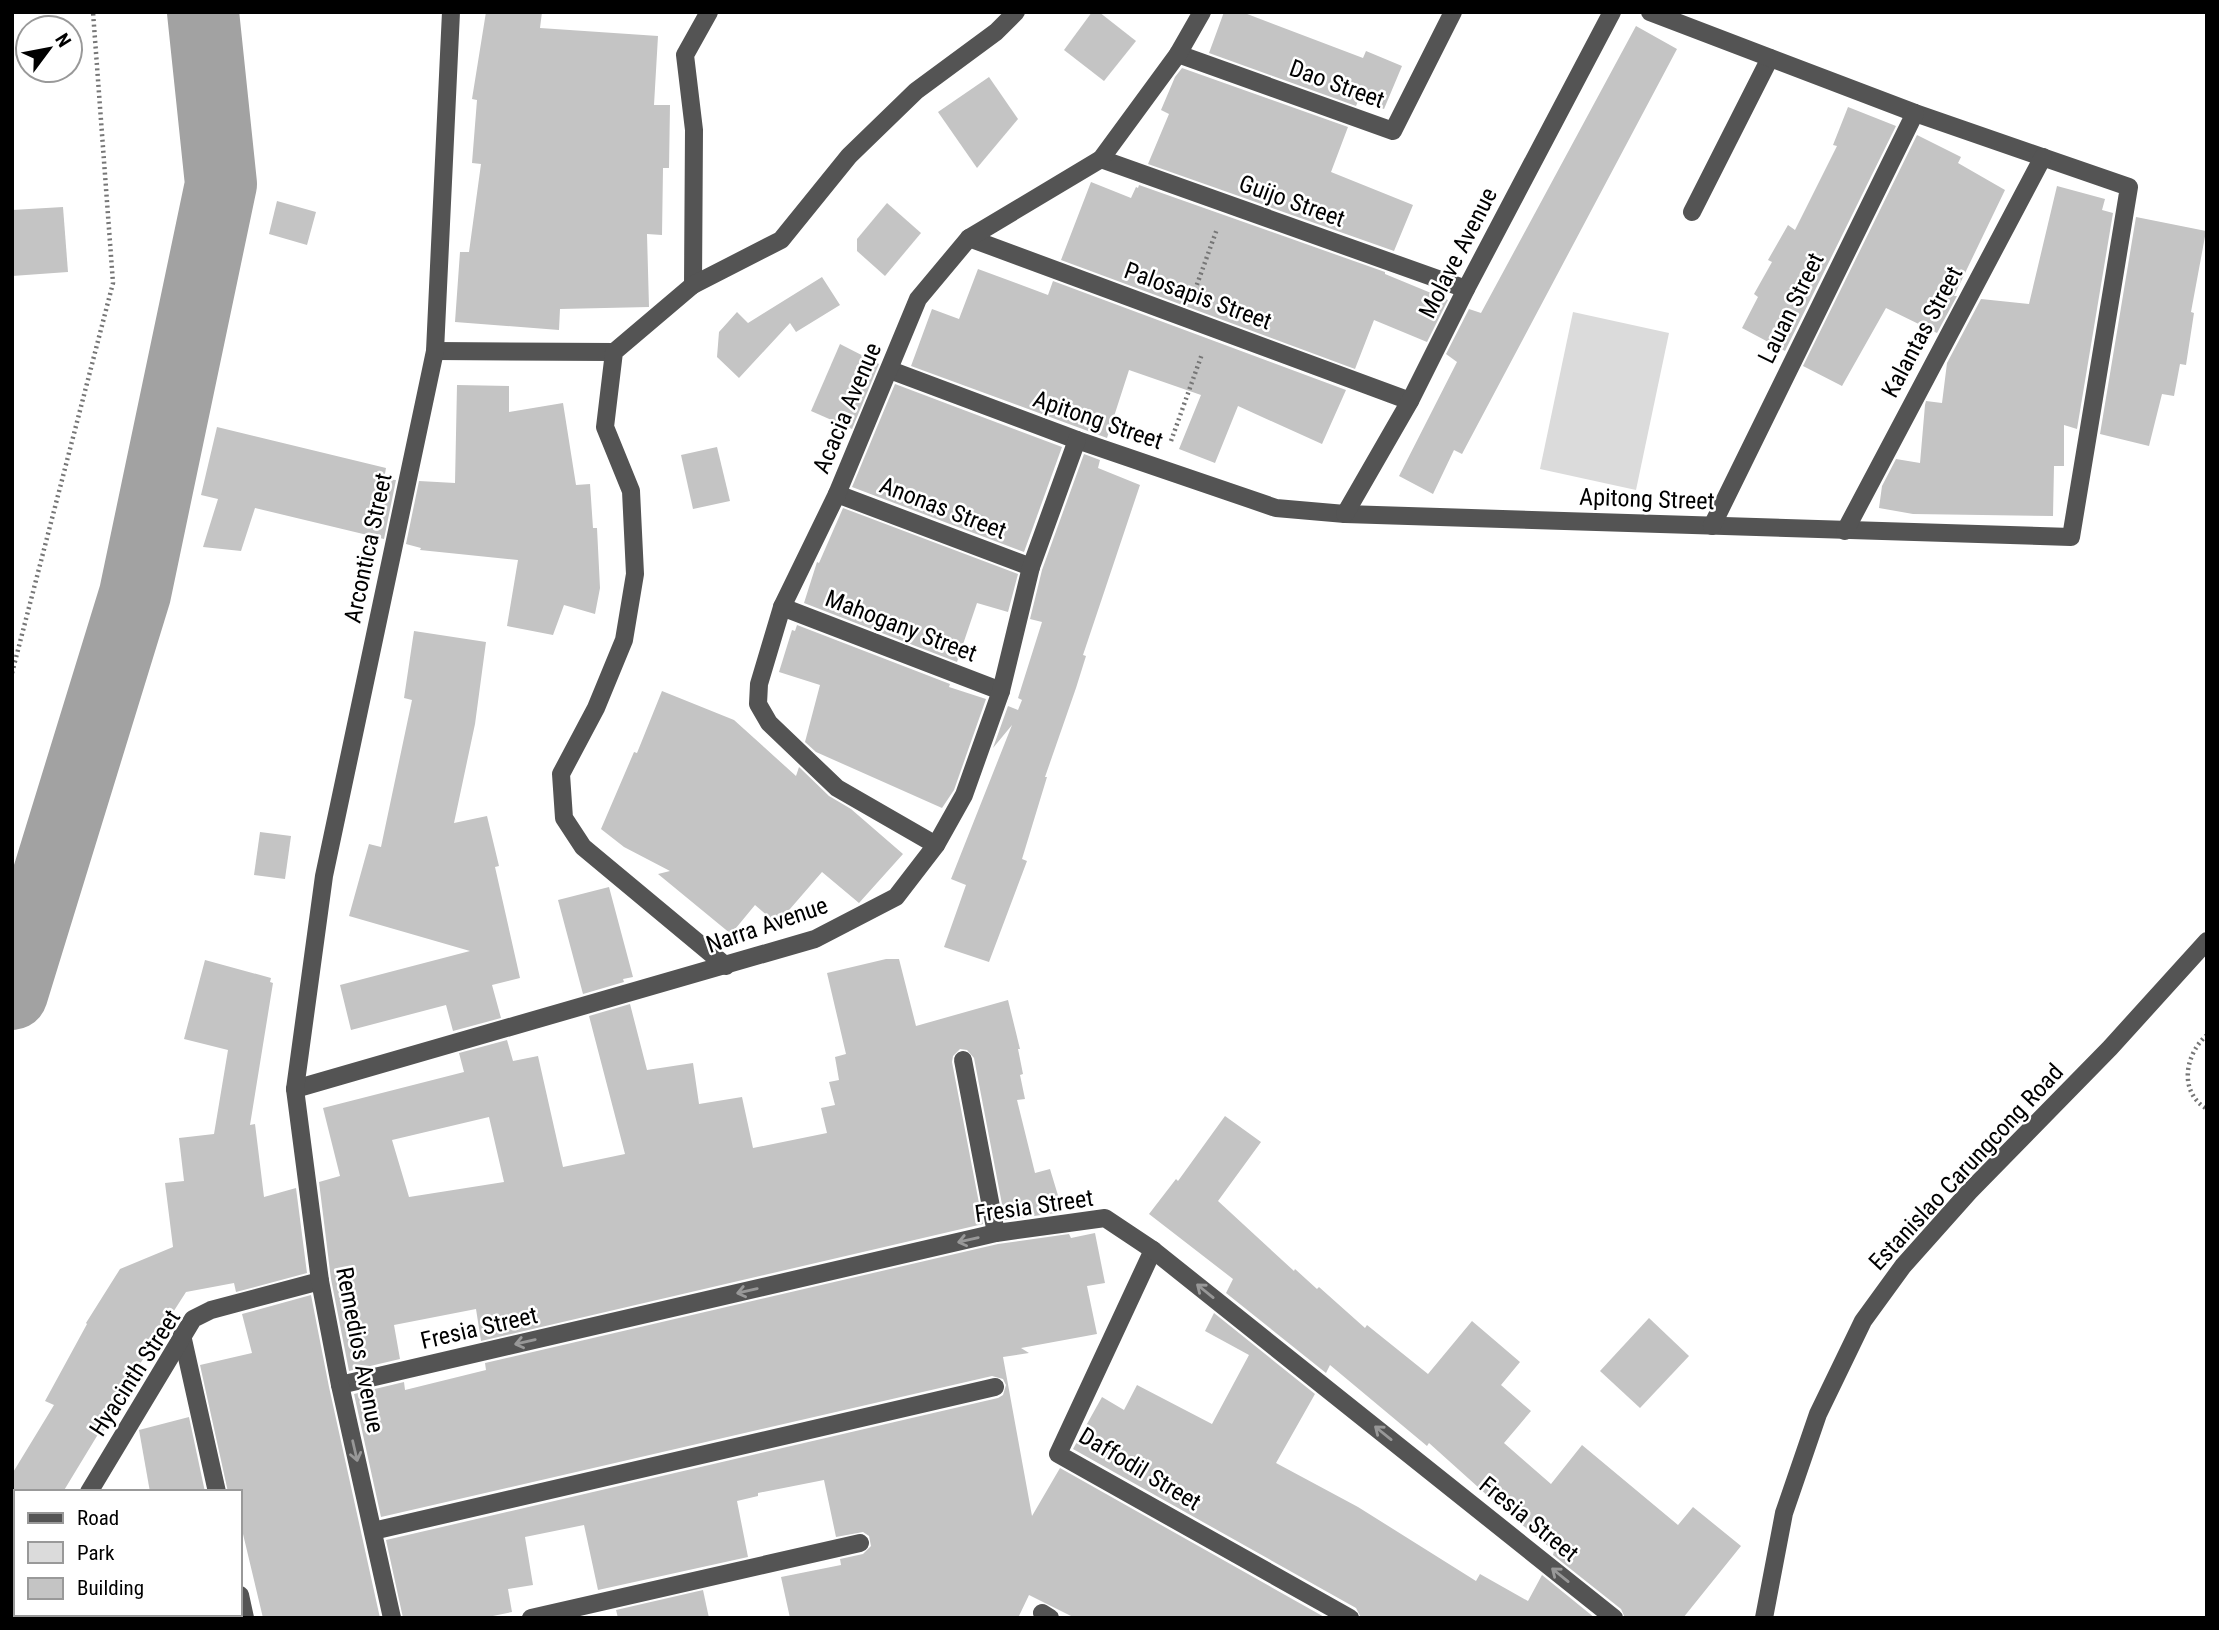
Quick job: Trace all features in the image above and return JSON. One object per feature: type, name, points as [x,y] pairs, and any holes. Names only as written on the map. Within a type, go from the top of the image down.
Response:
[{"type":"street","name":"Arcontica Street","points":[[295,1089],[324,876],[435,351],[451,12]]},
{"type":"street","points":[[693,285],[694,130],[685,55],[709,12]]},
{"type":"street","points":[[435,351],[614,352],[693,285],[781,240],[849,156],[916,91],[996,32],[1016,12]]},
{"type":"street","name":"Acacia Avenue","points":[[936,845],[837,788],[769,723],[758,704],[759,684],[782,607],[837,494],[918,299],[970,238],[1101,159],[1178,54],[1202,12]]},
{"type":"street","name":"Dao Street","points":[[1178,54],[1393,131],[1453,12]]},
{"type":"street","name":"Molave Avenue","points":[[1345,514],[1410,401],[1612,12]]},
{"type":"street","points":[[1650,12],[1914,113],[2043,157]]},
{"type":"street","points":[[1692,212],[1770,58]]},
{"type":"street","name":"Lauan Street","points":[[1712,526],[1914,113]]},
{"type":"street","name":"Apitong Street","points":[[890,370],[1077,440],[1276,508],[1345,514],[2071,537],[2129,187],[2043,157]]},
{"type":"street","name":"Kalantas Street","points":[[1844,530],[2043,157]]},
{"type":"street","name":"Guijo Street","points":[[1101,159],[1466,289]]},
{"type":"street","name":"Palosapis Street","points":[[970,238],[1410,401]]},
{"type":"street","points":[[614,352],[606,427],[631,491],[635,574],[624,640],[596,708],[561,774],[564,818],[583,847],[726,966]]},
{"type":"street","name":"Narra Avenue","points":[[295,1089],[815,939],[896,897],[936,845],[964,795],[1001,691],[1031,567],[1077,440]]},
{"type":"street","name":"Anonas Street","points":[[837,494],[1031,567]]},
{"type":"street","name":"Mahogany Street","points":[[782,607],[1001,691]]},
{"type":"street","name":"Estanislao Carungcong Road","points":[[1766,1616],[1784,1513],[1818,1414],[1863,1321],[1903,1266],[1936,1229],[2110,1048],[2207,940]]},
{"type":"street","points":[[963,1060],[996,1233]]},
{"type":"street","name":"Remedios Avenue","points":[[295,1089],[320,1281],[340,1385],[392,1618]]},
{"type":"street","name":"Fresia Street","points":[[340,1385],[996,1233],[1105,1218],[1153,1250],[1614,1618]]},
{"type":"street","name":"Daffodil Street","points":[[1153,1250],[1058,1454],[1350,1618]]},
{"type":"street","name":"Hyacinth Street","points":[[90,1490],[193,1319],[211,1310],[320,1281]]},
{"type":"street","points":[[182,1335],[217,1490]]},
{"type":"street","points":[[373,1531],[995,1387]]},
{"type":"street","points":[[531,1618],[860,1543]]},
{"type":"path","points":[[12,673],[113,283],[93,12]]},
{"type":"path","points":[[1185,317],[1227,204]]},
{"type":"path","points":[[1161,468],[1211,327]]},
{"type":"path","points":[[2207,1035],[2197,1043],[2189,1058],[2187,1075],[2192,1092],[2207,1109]]},
{"type":"green space","points":[[1573,312],[1669,333],[1636,490],[1540,469]]},
{"type":"building","points":[[486,12],[542,12],[540,28],[658,36],[654,105],[670,105],[669,168],[663,168],[662,235],[647,234],[649,307],[560,309],[559,330],[455,322],[460,252],[469,252],[481,164],[472,163],[477,100],[472,99]]},
{"type":"building","points":[[1092,12],[1099,12],[1136,41],[1104,81],[1064,50]]},
{"type":"building","points":[[1224,12],[1242,12],[1363,58],[1366,51],[1402,66],[1384,109],[1359,99],[1356,106],[1209,53]]},
{"type":"building","points":[[1636,26],[1677,49],[1462,454],[1454,450],[1433,494],[1399,476],[1457,362],[1446,354],[1469,309],[1481,313]]},
{"type":"building","points":[[1182,68],[1348,127],[1331,172],[1413,205],[1394,251],[1148,164],[1169,114],[1161,110],[1175,77]]},
{"type":"building","points":[[989,77],[1018,119],[977,168],[938,112]]},
{"type":"building","points":[[1848,107],[1896,126],[1785,351],[1742,328],[1758,297],[1754,294],[1772,262],[1768,260],[1788,225],[1795,230],[1837,146],[1833,145]]},
{"type":"building","points":[[1917,135],[1961,157],[1958,163],[2005,190],[1954,296],[1957,296],[1937,333],[1886,308],[1842,386],[1803,366]]},
{"type":"building","points":[[1091,182],[1131,198],[1139,185],[1385,272],[1448,300],[1427,342],[1374,320],[1355,369],[1061,260]]},
{"type":"building","points":[[2057,186],[2105,199],[2102,210],[2113,213],[2077,429],[2064,425],[2064,466],[2054,466],[2053,516],[1913,514],[1879,508],[1882,486],[1896,459],[1920,463],[1926,401],[1942,403],[1947,363],[1981,299],[2029,304]]},
{"type":"building","points":[[277,201],[316,212],[307,245],[269,234]]},
{"type":"building","points":[[887,203],[921,233],[885,276],[857,251],[857,239]]},
{"type":"building","points":[[63,207],[68,272],[12,276],[12,210]]},
{"type":"building","points":[[2136,217],[2206,231],[2191,312],[2194,313],[2186,365],[2180,364],[2174,396],[2162,394],[2149,446],[2100,434]]},
{"type":"building","points":[[978,269],[1048,295],[1053,281],[1346,390],[1322,444],[1238,406],[1215,463],[1179,449],[1201,395],[1129,370],[1107,438],[911,366],[932,309],[959,319]]},
{"type":"building","points":[[822,277],[840,305],[796,332],[790,323],[739,378],[717,357],[719,332],[737,312],[748,323]]},
{"type":"building","points":[[840,344],[879,364],[852,429],[811,411]]},
{"type":"building","points":[[895,384],[1062,447],[1024,552],[852,487]]},
{"type":"building","points":[[457,385],[509,386],[509,412],[563,403],[576,485],[590,484],[593,528],[597,528],[600,588],[595,614],[564,605],[553,635],[507,626],[518,560],[420,550],[421,548],[406,544],[419,481],[455,483]]},
{"type":"building","points":[[217,427],[386,468],[384,479],[396,480],[384,539],[255,508],[241,551],[203,547],[218,499],[201,495]]},
{"type":"building","points":[[717,447],[730,501],[693,509],[681,455]]},
{"type":"building","points":[[1084,454],[1100,460],[1098,468],[1140,485],[1045,777],[1022,859],[1027,861],[989,962],[944,947],[966,885],[951,879],[1012,725],[993,748],[1008,706],[1018,710],[1022,700],[1018,698],[1042,622],[1030,619],[1042,570]]},
{"type":"building","points":[[843,508],[1018,574],[1008,612],[977,603],[957,662],[804,603],[817,562],[819,563]]},
{"type":"building","points":[[797,625],[950,684],[949,687],[986,699],[954,790],[942,808],[816,752],[805,742],[820,685],[779,672],[792,630],[795,631]]},
{"type":"building","points":[[414,631],[486,642],[475,724],[454,823],[487,816],[499,866],[495,867],[520,978],[492,985],[501,1018],[453,1031],[446,1005],[351,1030],[340,985],[470,951],[349,916],[369,844],[381,847],[412,700],[404,698]]},
{"type":"building","points":[[662,691],[734,720],[796,776],[799,767],[829,796],[851,809],[903,854],[859,903],[822,872],[777,924],[755,905],[731,934],[658,874],[670,871],[624,847],[601,829],[634,752],[637,753]]},
{"type":"building","points":[[260,832],[291,836],[285,879],[254,875]]},
{"type":"building","points":[[609,887],[633,977],[583,994],[558,900]]},
{"type":"building","points":[[886,959],[899,959],[916,1026],[1008,1000],[1023,1074],[1020,1075],[1025,1099],[1017,1100],[1035,1173],[1050,1169],[1063,1212],[1005,1220],[974,1058],[967,1050],[960,1049],[953,1056],[952,1062],[983,1224],[481,1341],[476,1309],[394,1325],[400,1359],[349,1371],[331,1279],[319,1182],[340,1176],[323,1108],[464,1072],[459,1053],[507,1040],[513,1061],[538,1056],[563,1167],[625,1154],[589,1016],[630,1004],[647,1070],[693,1063],[699,1104],[742,1097],[753,1148],[827,1133],[821,1108],[835,1105],[829,1082],[839,1080],[835,1057],[846,1054],[827,973]],"holes":[[[489,1117],[504,1182],[409,1197],[392,1140]]]},
{"type":"building","points":[[205,960],[271,978],[270,982],[273,983],[250,1125],[255,1124],[264,1197],[296,1188],[307,1273],[236,1292],[234,1283],[186,1292],[129,1381],[103,1432],[100,1431],[64,1490],[12,1492],[12,1474],[54,1405],[45,1401],[86,1323],[120,1269],[173,1247],[165,1183],[184,1181],[179,1138],[214,1134],[228,1050],[184,1039]]},
{"type":"building","points":[[1225,1116],[1261,1142],[1218,1201],[1294,1271],[1295,1269],[1317,1289],[1319,1287],[1365,1328],[1367,1325],[1428,1374],[1472,1321],[1520,1362],[1501,1385],[1531,1411],[1504,1443],[1551,1484],[1582,1445],[1678,1525],[1693,1507],[1741,1546],[1683,1618],[1625,1618],[1621,1609],[1553,1555],[1554,1551],[1429,1443],[1427,1446],[1330,1365],[1326,1373],[1226,1293],[1233,1279],[1149,1214],[1176,1179],[1178,1181]]},
{"type":"building","points":[[1095,1233],[1105,1283],[1087,1286],[1097,1334],[1021,1348],[1029,1353],[1003,1357],[1032,1516],[1060,1468],[1326,1618],[1075,1618],[1029,1595],[1018,1618],[790,1618],[781,1577],[841,1565],[840,1559],[863,1554],[871,1546],[869,1536],[863,1532],[836,1537],[824,1480],[758,1493],[758,1496],[737,1501],[748,1557],[598,1590],[584,1525],[525,1537],[533,1585],[508,1589],[512,1612],[483,1618],[403,1618],[386,1540],[998,1398],[1003,1395],[1006,1385],[1003,1379],[992,1376],[381,1517],[354,1394],[404,1382],[405,1390],[486,1370],[485,1363],[998,1244],[1069,1234],[1071,1238]]},
{"type":"building","points":[[311,1295],[380,1618],[263,1618],[243,1534],[242,1490],[228,1490],[200,1365],[252,1353],[242,1314]]},
{"type":"building","points":[[1214,1313],[1315,1394],[1276,1463],[1358,1507],[1476,1581],[1480,1574],[1528,1601],[1542,1575],[1595,1618],[1361,1618],[1356,1608],[1073,1449],[1102,1397],[1124,1410],[1137,1385],[1212,1424],[1249,1355],[1205,1331]]},
{"type":"building","points":[[1649,1318],[1689,1356],[1640,1408],[1600,1371]]},
{"type":"building","points":[[189,1417],[205,1490],[150,1490],[139,1430]]},
{"type":"building","points":[[703,1590],[709,1618],[618,1618],[616,1610]]},
{"type":"waterway","points":[[12,994],[135,594],[221,184],[203,12]]}]
